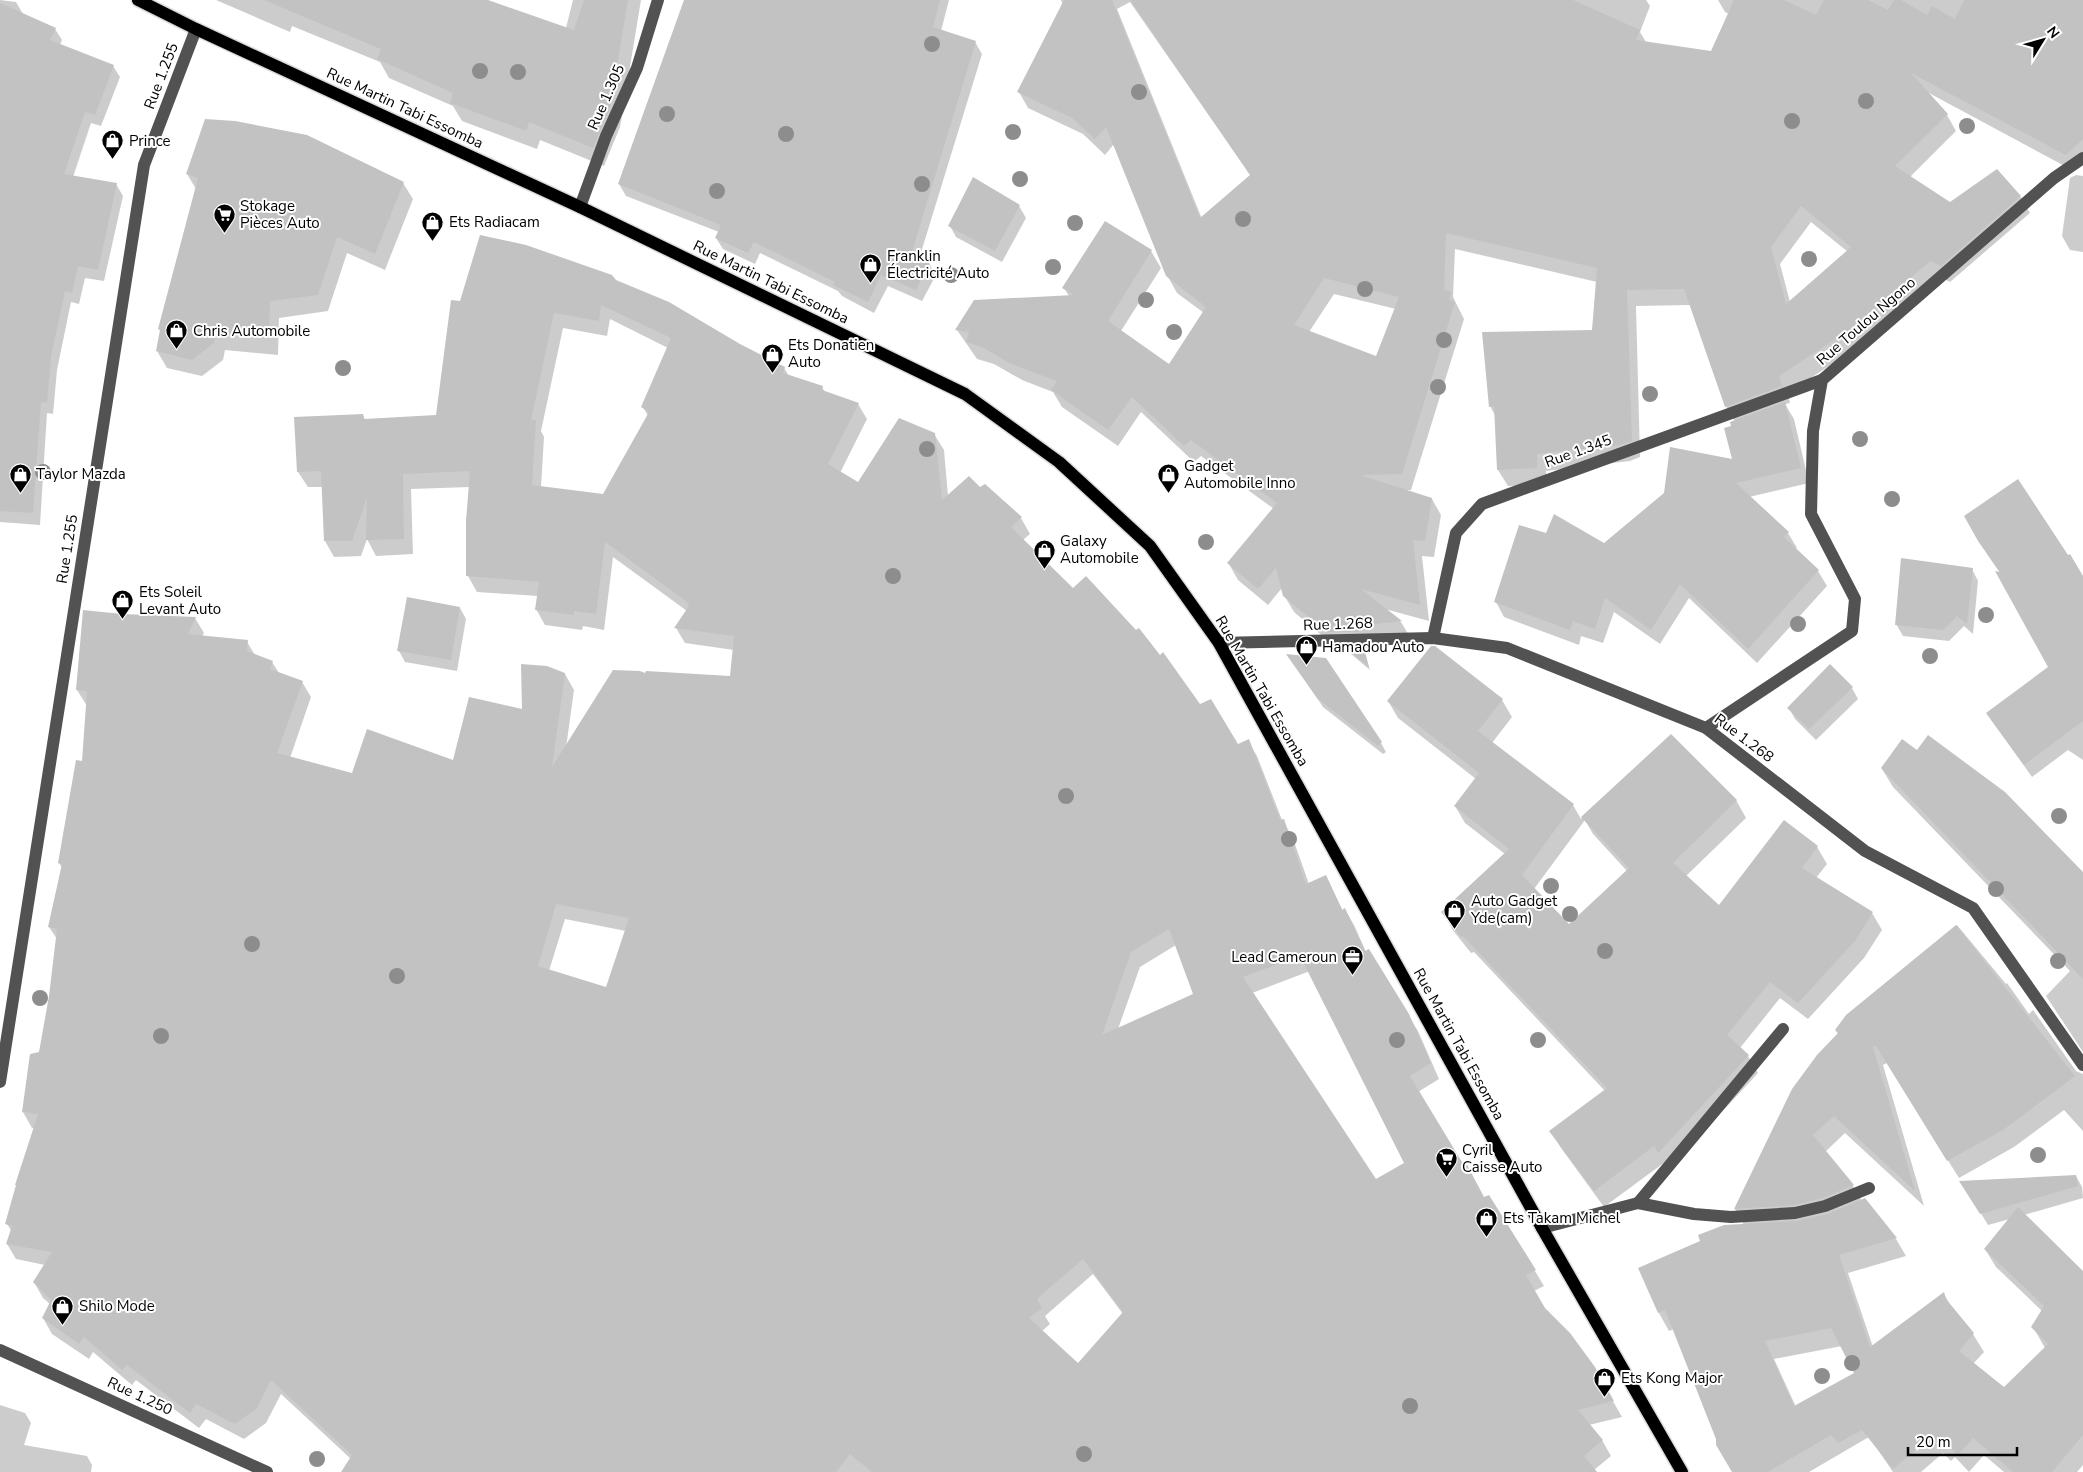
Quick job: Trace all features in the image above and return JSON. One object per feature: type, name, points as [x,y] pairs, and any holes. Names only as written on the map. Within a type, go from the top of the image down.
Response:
[{"type":"main road","name":"Rue Martin Tabi Essomba","points":[[138,0],[196,29],[580,207],[965,394],[1059,462],[1150,546],[1219,643],[1542,1228],[1682,1472]]},
{"type":"street","name":"Rue 1.305","points":[[580,207],[606,136],[638,68],[658,0]]},
{"type":"street","name":"Rue 1.255","points":[[0,1082],[144,165],[196,29]]},
{"type":"street","name":"Rue Toulou Ngono","points":[[1706,728],[1852,631],[1855,599],[1811,514],[1813,431],[1822,380],[2054,178],[2083,158]]},
{"type":"street","name":"Rue 1.345","points":[[1433,638],[1456,533],[1482,504],[1822,380]]},
{"type":"street","name":"Rue 1.268","points":[[1219,643],[1433,638],[1507,648],[1706,728],[1865,851],[1973,908],[2083,1065]]},
{"type":"street","points":[[1638,1203],[1784,1029]]},
{"type":"street","points":[[1542,1228],[1638,1203],[1694,1214],[1731,1217],[1795,1213],[1825,1206],[1869,1188]]},
{"type":"street","name":"Rue 1.250","points":[[0,1350],[267,1472]]},
{"type":"building","points":[[264,0],[488,0],[574,30],[584,0],[628,0],[610,108],[593,148],[529,122],[526,131],[450,103],[453,93],[377,59],[381,49]]},
{"type":"building","points":[[684,0],[940,0],[933,27],[976,41],[911,255],[930,262],[916,290],[881,275],[868,302],[833,285],[835,282],[754,242],[748,253],[715,238],[721,225],[618,184]]},
{"type":"building","points":[[1064,0],[1112,0],[1200,218],[1250,175],[1130,0],[1573,0],[1640,30],[1636,40],[1711,51],[1734,0],[1784,0],[1816,15],[1824,0],[1868,0],[1888,10],[1894,0],[1901,0],[1927,15],[1932,6],[1955,19],[1964,0],[2083,0],[2083,139],[2066,155],[1911,73],[1948,114],[1895,166],[1950,202],[1997,169],[2021,196],[1941,266],[1930,261],[1841,337],[1779,376],[1782,386],[1725,407],[1684,289],[1627,290],[1632,441],[1620,445],[1537,454],[1537,468],[1497,470],[1494,406],[1489,407],[1482,332],[1592,330],[1597,268],[1446,233],[1444,290],[1451,292],[1449,300],[1455,302],[1402,474],[1360,475],[1432,498],[1425,541],[1413,540],[1420,605],[1361,589],[1402,621],[1358,626],[1359,632],[1327,632],[1283,596],[1276,568],[1258,589],[1227,563],[1277,503],[1191,440],[1184,446],[1132,397],[1108,430],[1051,390],[1057,381],[1011,364],[984,348],[966,342],[969,332],[955,330],[974,300],[1074,295],[1062,288],[1105,221],[1152,250],[1108,321],[1169,364],[1206,307],[1166,276],[1106,127],[1095,139],[1072,118],[1017,92]],"holes":[[[1801,206],[1851,247],[1786,304],[1771,247]],[[1324,278],[1399,297],[1376,356],[1294,325]]]},
{"type":"building","points":[[0,3],[56,28],[50,40],[114,65],[95,115],[85,112],[64,174],[117,183],[98,270],[78,266],[72,293],[65,291],[51,357],[47,403],[41,402],[33,513],[0,511]]},
{"type":"building","points":[[205,119],[235,121],[307,135],[404,182],[375,254],[337,237],[318,295],[270,301],[269,338],[216,333],[214,343],[192,360],[156,351],[160,330],[158,329],[198,178],[186,174]]},
{"type":"building","points":[[973,177],[1020,205],[995,251],[948,226]]},
{"type":"building","points":[[480,235],[526,245],[612,275],[616,280],[669,302],[740,344],[785,367],[783,373],[823,386],[822,390],[859,403],[828,464],[858,482],[899,418],[935,433],[942,500],[969,476],[980,487],[985,484],[1022,517],[1011,527],[1073,588],[1086,576],[1136,630],[1139,628],[1160,655],[1163,652],[1200,704],[1211,699],[1238,744],[1249,739],[1280,820],[1284,819],[1306,884],[1326,875],[1342,910],[1345,908],[1365,951],[1369,949],[1409,1014],[1431,1063],[1410,1076],[1462,1162],[1465,1161],[1484,1197],[1489,1195],[1536,1270],[1526,1275],[1545,1308],[1570,1333],[1595,1367],[1614,1401],[1578,1410],[1603,1440],[1584,1456],[1597,1472],[872,1472],[850,1454],[836,1472],[341,1472],[352,1455],[271,1380],[257,1408],[235,1424],[196,1404],[190,1413],[127,1365],[122,1370],[84,1337],[79,1344],[42,1318],[51,1300],[33,1282],[52,1252],[6,1244],[12,1226],[5,1224],[15,1185],[38,1114],[22,1112],[30,1054],[39,1052],[49,996],[57,929],[48,927],[62,864],[58,863],[76,760],[82,761],[87,691],[76,690],[83,610],[122,614],[196,617],[188,634],[248,640],[247,651],[273,661],[270,669],[303,681],[277,753],[352,773],[367,729],[453,760],[469,697],[522,709],[521,664],[547,666],[565,673],[552,767],[613,670],[730,676],[734,636],[674,628],[689,606],[687,602],[605,542],[596,614],[574,611],[574,615],[535,610],[539,582],[466,576],[466,521],[470,471],[403,474],[404,539],[366,540],[367,498],[352,541],[324,541],[321,471],[297,472],[294,417],[363,414],[364,419],[436,415],[451,300],[460,301]],"holes":[[[601,305],[671,338],[641,407],[649,412],[603,494],[532,485],[536,420],[531,420],[554,313],[599,321]],[[556,904],[629,918],[606,987],[538,966]],[[1169,929],[1193,994],[1102,1035],[1131,952]],[[1300,956],[1404,1163],[1376,1179],[1243,977]],[[1083,1259],[1123,1312],[1078,1363],[1029,1318],[1042,1308],[1037,1299]]]},
{"type":"building","points":[[1785,402],[1801,468],[1736,483],[1789,532],[1784,537],[1819,570],[1748,649],[1680,584],[1651,630],[1605,598],[1595,629],[1573,621],[1570,630],[1494,602],[1519,525],[1546,533],[1554,514],[1604,543],[1664,493],[1670,447],[1732,459],[1724,428],[1731,426],[1730,422]]},
{"type":"building","points":[[2018,479],[2083,576],[2083,721],[2024,765],[1986,713],[2048,667],[1995,571],[2000,572],[1978,541],[1964,516]]},
{"type":"building","points":[[1901,558],[1973,568],[1967,624],[1957,616],[1943,630],[1895,625]]},
{"type":"building","points":[[407,597],[460,607],[451,660],[397,651]]},
{"type":"building","points":[[1431,646],[1435,646],[1503,699],[1478,731],[1574,804],[1522,875],[1569,924],[1629,868],[1581,817],[1671,734],[1737,800],[1673,863],[1719,905],[1784,820],[1818,846],[1802,868],[1873,912],[1855,941],[1798,1003],[1770,982],[1727,1035],[1749,1055],[1658,1153],[1654,1146],[1594,1191],[1549,1131],[1607,1088],[1463,936],[1461,937],[1441,912],[1509,849],[1454,806],[1479,773],[1387,701]]},
{"type":"building","points":[[1346,648],[1364,648],[1369,667]]},
{"type":"building","points":[[1286,654],[1326,658],[1382,742],[1378,746],[1317,698]]},
{"type":"building","points":[[1830,664],[1853,687],[1809,729],[1787,708]]},
{"type":"building","points":[[1928,735],[2005,792],[2083,872],[2083,979],[1881,768],[1902,739],[1917,750]]},
{"type":"building","points":[[1956,925],[2075,1076],[2003,1130],[1947,1161],[1876,1046],[1873,1047],[1915,1191],[1834,1116],[1813,1135],[1854,1185],[1823,1198],[1794,1205],[1734,1209],[1792,1089],[1817,1055],[1838,1033],[1835,1030],[1846,1015]]},
{"type":"building","points":[[2076,1175],[2078,1186],[1980,1214],[1959,1181]]},
{"type":"building","points":[[1865,1198],[1897,1238],[1839,1255],[1870,1347],[1944,1292],[1946,1299],[1974,1333],[1959,1351],[2004,1387],[2048,1344],[2031,1327],[2044,1306],[1984,1249],[2018,1207],[2083,1271],[2083,1435],[2052,1472],[2013,1472],[1973,1438],[1958,1455],[1943,1440],[1939,1443],[1932,1436],[1893,1469],[1862,1430],[1838,1443],[1831,1435],[1768,1472],[1732,1472],[1716,1445],[1716,1439],[1665,1310],[1658,1313],[1638,1268],[1700,1241],[1698,1235],[1724,1225],[1797,1221],[1828,1214]],"holes":[[[1831,1328],[1854,1373],[1794,1406],[1765,1341]]]},
{"type":"place","name":"Prince","points":[[113,160]]},
{"type":"place","name":"Stokage Pièces Auto","points":[[224,234]]},
{"type":"place","name":"Ets Radiacam","points":[[433,241]]},
{"type":"place","name":"Franklin Électricité Auto","points":[[871,284]]},
{"type":"place","name":"Chris Automobile","points":[[177,350]]},
{"type":"place","name":"Ets Donatien Auto","points":[[772,373]]},
{"type":"place","name":"Taylor Mazda","points":[[20,493]]},
{"type":"place","name":"Gadget Automobile Inno","points":[[1168,494]]},
{"type":"place","name":"Galaxy Automobile","points":[[1044,569]]},
{"type":"place","name":"Ets Soleil Levant Auto","points":[[123,620]]},
{"type":"place","name":"Hamadou Auto","points":[[1306,666]]},
{"type":"place","name":"Auto Gadget Yde(cam)","points":[[1455,929]]},
{"type":"place","name":"Lead Cameroun","points":[[1353,976]]},
{"type":"place","name":"Cyril Caisse Auto","points":[[1446,1178]]},
{"type":"place","name":"Ets Takam Michel","points":[[1487,1237]]},
{"type":"place","name":"Shilo Mode","points":[[63,1325]]},
{"type":"place","name":"Ets Kong Major","points":[[1605,1397]]}]
